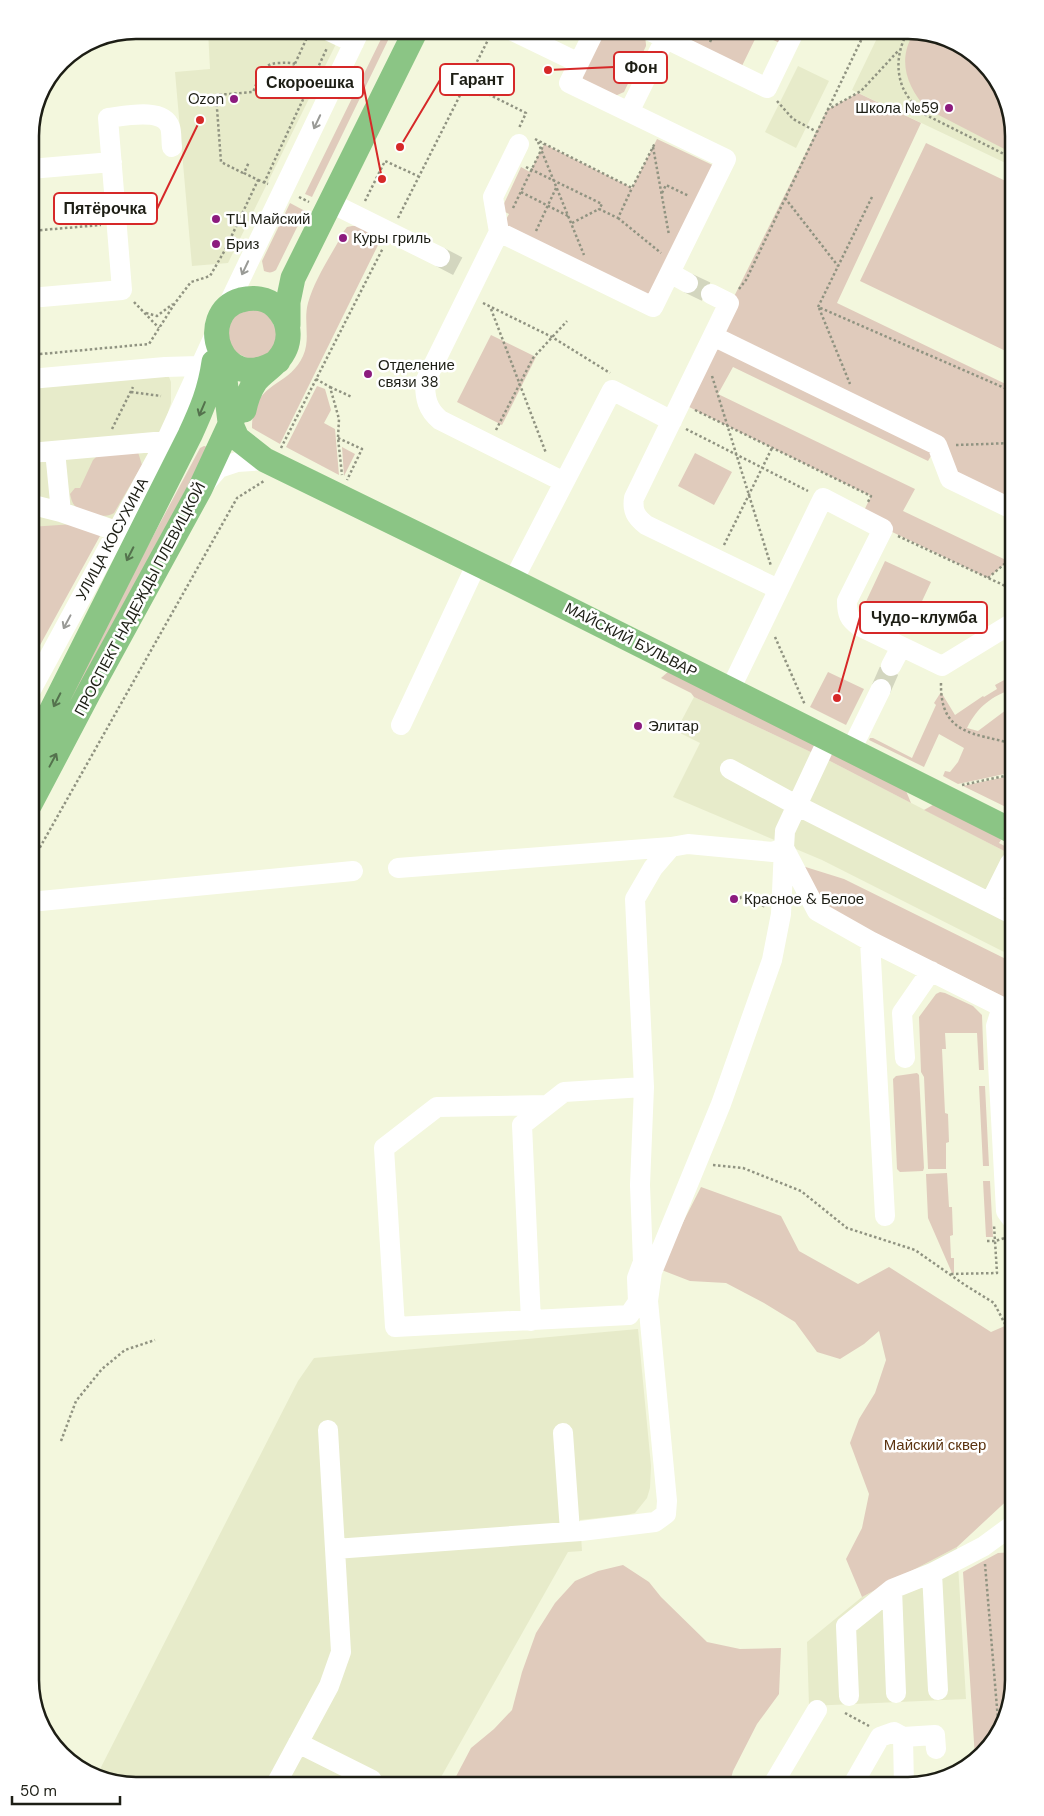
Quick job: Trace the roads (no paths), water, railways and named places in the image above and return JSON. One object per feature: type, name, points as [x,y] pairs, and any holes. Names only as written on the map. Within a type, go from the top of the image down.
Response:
[{"type":"main road","points":[[217,352],[254,371],[266,368],[278,361],[286,350],[289,337],[288,302],[293,278],[412,39]]},
{"type":"main road","points":[[267,455],[238,438],[230,422],[217,352],[236,301],[271,290],[293,278]]},
{"type":"main road","points":[[249,298],[261,299],[273,304],[282,313],[288,324]]},
{"type":"main road","name":"ПРОСПЕКТ НАДЕЖДЫ ПЛЕВИЦКОЙ","points":[[39,735],[198,418],[208,392],[217,352]]},
{"type":"main road","name":"ПРОСПЕКТ НАДЕЖДЫ ПЛЕВИЦКОЙ","points":[[39,787],[200,489],[238,405],[248,395],[255,382],[278,361]]},
{"type":"main road","points":[[248,395],[244,410],[244,429],[267,455]]},
{"type":"main road","name":"МАЙСКИЙ БУЛЬВАР","points":[[267,455],[477,563],[1005,827]]},
{"type":"street","name":"УЛИЦА КОСУХИНА","points":[[39,675],[166,440],[217,352],[356,39]]},
{"type":"street","points":[[529,39],[579,63]]},
{"type":"street","points":[[500,233],[653,307],[726,159],[569,82],[591,39]]},
{"type":"street","points":[[629,112],[655,39]]},
{"type":"street","points":[[667,39],[767,88],[791,39]]},
{"type":"street","points":[[39,297],[122,290],[108,118],[154,114],[162,116],[170,128],[172,147]]},
{"type":"street","points":[[523,142],[493,196],[500,233],[470,272],[468,296],[425,382],[424,398],[431,412],[440,420],[559,479]]},
{"type":"street","points":[[39,168],[112,162]]},
{"type":"street","points":[[331,203],[440,257]]},
{"type":"street","points":[[672,269],[688,282]]},
{"type":"street","points":[[711,294],[729,303],[634,498],[633,508],[637,519],[646,525],[778,589]]},
{"type":"street","points":[[39,378],[165,367],[217,352],[209,337],[191,355],[165,367]]},
{"type":"street","points":[[709,344],[859,407],[937,445],[950,479],[1005,506]]},
{"type":"street","points":[[513,581],[559,479],[612,390],[672,421]]},
{"type":"street","points":[[39,452],[166,440]]},
{"type":"street","points":[[55,451],[61,512]]},
{"type":"street","points":[[200,489],[218,468],[267,455]]},
{"type":"street","points":[[730,690],[823,498],[883,528],[847,601],[847,611],[850,619],[859,626],[942,666],[1005,628]]},
{"type":"street","points":[[39,507],[61,512],[116,531]]},
{"type":"street","points":[[401,725],[477,563]]},
{"type":"street","points":[[892,666],[901,647]]},
{"type":"street","points":[[851,750],[880,689]]},
{"type":"street","points":[[335,1549],[570,1531],[654,1522],[666,1514],[667,1501],[648,1300],[652,1272],[721,1104],[772,960],[781,914],[785,831],[828,739]]},
{"type":"street","points":[[730,769],[798,806],[1005,910]]},
{"type":"street","points":[[398,868],[671,847],[688,844],[773,852],[784,848]]},
{"type":"street","points":[[547,1105],[437,1107],[384,1148],[395,1327],[629,1315],[638,1302],[637,1278],[642,1262],[640,1185],[644,1087],[635,899],[653,868],[671,847]]},
{"type":"street","points":[[784,848],[817,911],[870,941],[1005,1007]]},
{"type":"street","points":[[39,901],[353,871]]},
{"type":"street","points":[[990,903],[1005,872]]},
{"type":"street","points":[[870,941],[885,1216]]},
{"type":"street","points":[[905,1058],[902,1013],[931,970]]},
{"type":"street","points":[[874,1013],[902,1013]]},
{"type":"street","points":[[1005,1013],[996,1026],[1005,1192]]},
{"type":"street","points":[[531,1321],[522,1125],[564,1092],[644,1087]]},
{"type":"street","points":[[280,1777],[329,1686],[341,1652],[328,1430]]},
{"type":"street","points":[[564,1433],[570,1531]]},
{"type":"street","points":[[849,1696],[846,1626],[892,1588],[932,1572],[984,1546],[1005,1531]]},
{"type":"street","points":[[932,1572],[938,1690]]},
{"type":"street","points":[[892,1588],[896,1693]]},
{"type":"street","points":[[777,1777],[817,1710]]},
{"type":"street","points":[[857,1777],[880,1737],[894,1732],[903,1737],[935,1735],[936,1749]]},
{"type":"street","points":[[903,1737],[904,1777]]},
{"type":"street","points":[[298,1743],[366,1777]]},
{"type":"tunnel","points":[[440,257],[463,269]]},
{"type":"tunnel","points":[[688,283],[711,294]]},
{"type":"tunnel","points":[[881,689],[891,666]]},
{"type":"place","name":"Фон","points":[[548,70]]},
{"type":"place","name":"Ozon","points":[[234,99]]},
{"type":"place","name":"Школа №59","points":[[949,108]]},
{"type":"place","name":"Пятёрочка","points":[[200,120]]},
{"type":"place","name":"Гарант","points":[[400,147]]},
{"type":"place","name":"Скороешка","points":[[382,179]]},
{"type":"place","name":"ТЦ Майский","points":[[216,219]]},
{"type":"place","name":"Куры гриль","points":[[343,238]]},
{"type":"place","name":"Бриз","points":[[216,244]]},
{"type":"place","name":"Отделение связи 38","points":[[368,374]]},
{"type":"place","name":"Чудо-клумба","points":[[837,698]]},
{"type":"place","name":"Элитар","points":[[638,726]]},
{"type":"place","name":"Красное & Белое","points":[[734,899]]},
{"type":"park label","name":"Майский сквер","points":[[935,1445]]}]
